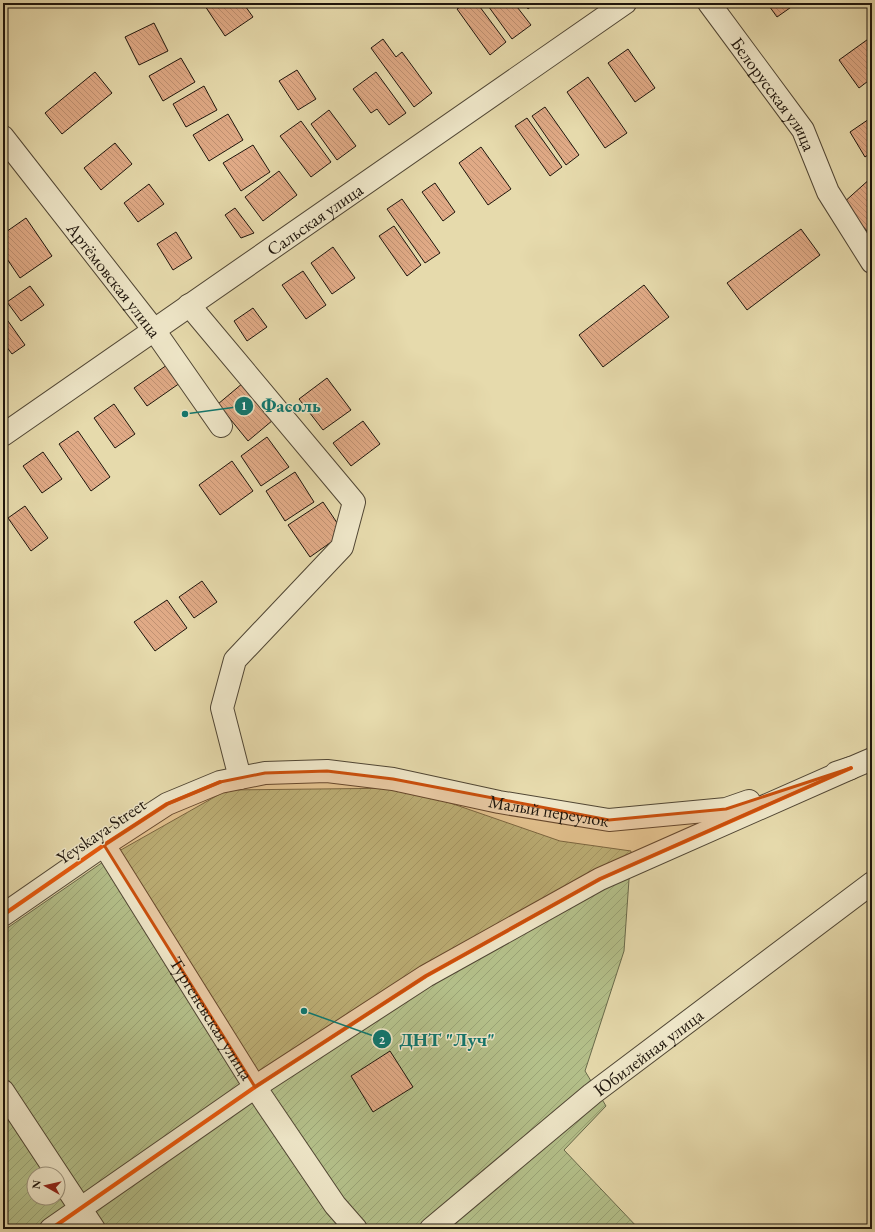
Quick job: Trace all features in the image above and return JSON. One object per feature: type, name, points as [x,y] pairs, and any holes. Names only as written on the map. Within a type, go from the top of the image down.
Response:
[{"type":"street","name":"Сальская улица","points":[[3,435],[624,3]]},
{"type":"street","name":"Белорусская улица","points":[[709,3],[803,130],[828,192],[872,262]]},
{"type":"street","name":"Артёмовская улица","points":[[3,137],[154,330],[221,426]]},
{"type":"street","points":[[189,305],[354,502],[342,547],[235,660],[222,708],[230,780]]},
{"type":"street","name":"Малый переулок","points":[[230,780],[265,773],[327,771],[393,780],[499,802],[609,820],[726,808],[851,768],[872,759]]},
{"type":"street","points":[[51,1229],[255,1088],[426,976],[600,879],[851,768]]},
{"type":"street","name":"Yeyskaya Street","points":[[3,915],[110,853],[167,804],[230,780]]},
{"type":"street","name":"Тургеневская улица","points":[[110,853],[255,1088],[335,1205],[356,1229]]},
{"type":"street","name":"Юбилейная улица","points":[[431,1229],[592,1094],[872,883]]},
{"type":"street","points":[[3,1090],[94,1229]]},
{"type":"highlighted area","points":[[851,768],[600,879],[426,976],[255,1087],[104,845],[167,804],[220,782],[265,773],[327,771],[393,779],[609,820],[726,809]]},
{"type":"green space","points":[[407,788],[560,841],[631,851],[624,951],[585,1071],[606,1106],[564,1150],[639,1229],[3,1229],[3,931],[119,851],[227,790]]},
{"type":"building","points":[[209,3],[243,3],[253,17],[225,36],[205,6]]},
{"type":"building","points":[[466,3],[477,3],[506,42],[490,55],[457,9]]},
{"type":"building","points":[[486,3],[514,3],[531,25],[512,39]]},
{"type":"building","points":[[524,3],[535,3],[528,9]]},
{"type":"building","points":[[767,3],[797,3],[777,17]]},
{"type":"building","points":[[154,23],[168,51],[139,65],[125,37]]},
{"type":"building","points":[[871,37],[872,78],[859,88],[839,60]]},
{"type":"building","points":[[383,39],[396,57],[402,52],[432,93],[414,107],[371,48]]},
{"type":"building","points":[[628,49],[655,88],[635,102],[608,63]]},
{"type":"building","points":[[181,58],[195,82],[163,101],[149,76]]},
{"type":"building","points":[[297,70],[316,99],[298,110],[279,81]]},
{"type":"building","points":[[95,72],[112,93],[62,134],[45,113]]},
{"type":"building","points":[[376,72],[406,113],[389,125],[377,109],[371,113],[353,89]]},
{"type":"building","points":[[588,77],[627,133],[605,148],[567,92]]},
{"type":"building","points":[[204,86],[217,110],[186,127],[173,104]]},
{"type":"building","points":[[545,107],[579,155],[566,165],[532,116]]},
{"type":"building","points":[[329,110],[356,146],[337,160],[311,124]]},
{"type":"building","points":[[228,114],[243,140],[209,161],[193,135]]},
{"type":"building","points":[[872,117],[872,152],[865,157],[850,132]]},
{"type":"building","points":[[527,118],[562,167],[550,176],[515,126]]},
{"type":"building","points":[[301,121],[331,162],[311,177],[280,136]]},
{"type":"building","points":[[115,143],[132,164],[101,190],[84,168]]},
{"type":"building","points":[[253,145],[270,172],[241,191],[223,163]]},
{"type":"building","points":[[481,147],[511,189],[488,205],[459,163]]},
{"type":"building","points":[[279,171],[297,195],[263,221],[245,197]]},
{"type":"building","points":[[872,177],[872,232],[870,234],[842,204]]},
{"type":"building","points":[[435,183],[455,212],[443,221],[422,192]]},
{"type":"building","points":[[149,184],[164,204],[138,222],[124,203]]},
{"type":"building","points":[[402,199],[440,253],[425,263],[387,209]]},
{"type":"building","points":[[235,208],[254,233],[241,238],[225,215]]},
{"type":"building","points":[[26,218],[52,256],[20,278],[3,253],[3,234]]},
{"type":"building","points":[[394,226],[421,265],[407,276],[379,236]]},
{"type":"building","points":[[801,229],[820,255],[747,310],[727,283]]},
{"type":"building","points":[[176,232],[192,258],[173,270],[157,244]]},
{"type":"building","points":[[333,247],[355,278],[332,294],[311,263]]},
{"type":"building","points":[[303,271],[326,305],[306,319],[282,285]]},
{"type":"building","points":[[644,285],[669,317],[603,367],[579,335]]},
{"type":"building","points":[[30,286],[44,305],[21,321],[7,302]]},
{"type":"building","points":[[253,308],[267,327],[247,341],[234,321]]},
{"type":"building","points":[[3,314],[25,345],[12,354],[3,342]]},
{"type":"building","points":[[167,365],[180,383],[147,406],[134,388]]},
{"type":"building","points":[[327,378],[351,410],[323,430],[299,399]]},
{"type":"building","points":[[243,383],[273,420],[248,441],[218,404]]},
{"type":"building","points":[[114,404],[135,434],[115,448],[94,418]]},
{"type":"building","points":[[363,421],[380,444],[351,466],[333,443]]},
{"type":"building","points":[[78,431],[110,477],[91,491],[59,444]]},
{"type":"building","points":[[267,437],[289,467],[261,486],[241,456]]},
{"type":"building","points":[[43,452],[62,479],[42,493],[23,466]]},
{"type":"building","points":[[232,461],[253,491],[220,515],[199,485]]},
{"type":"building","points":[[295,472],[314,502],[285,521],[266,491]]},
{"type":"building","points":[[323,502],[344,533],[310,557],[288,525]]},
{"type":"building","points":[[25,506],[48,538],[31,551],[8,518]]},
{"type":"building","points":[[202,581],[217,602],[194,618],[179,597]]},
{"type":"building","points":[[167,600],[187,628],[155,651],[134,622]]},
{"type":"building","points":[[390,1051],[413,1087],[373,1112],[351,1076]]},
{"type":"cycle path","points":[[51,1229],[255,1087],[426,976],[600,879],[851,768]]},
{"type":"cycle path","points":[[3,915],[104,845],[167,804],[220,782]]},
{"type":"place","name":"Фасоль","points":[[185,414]]},
{"type":"place","name":"ДНТ \"Луч\"","points":[[304,1011]]}]
